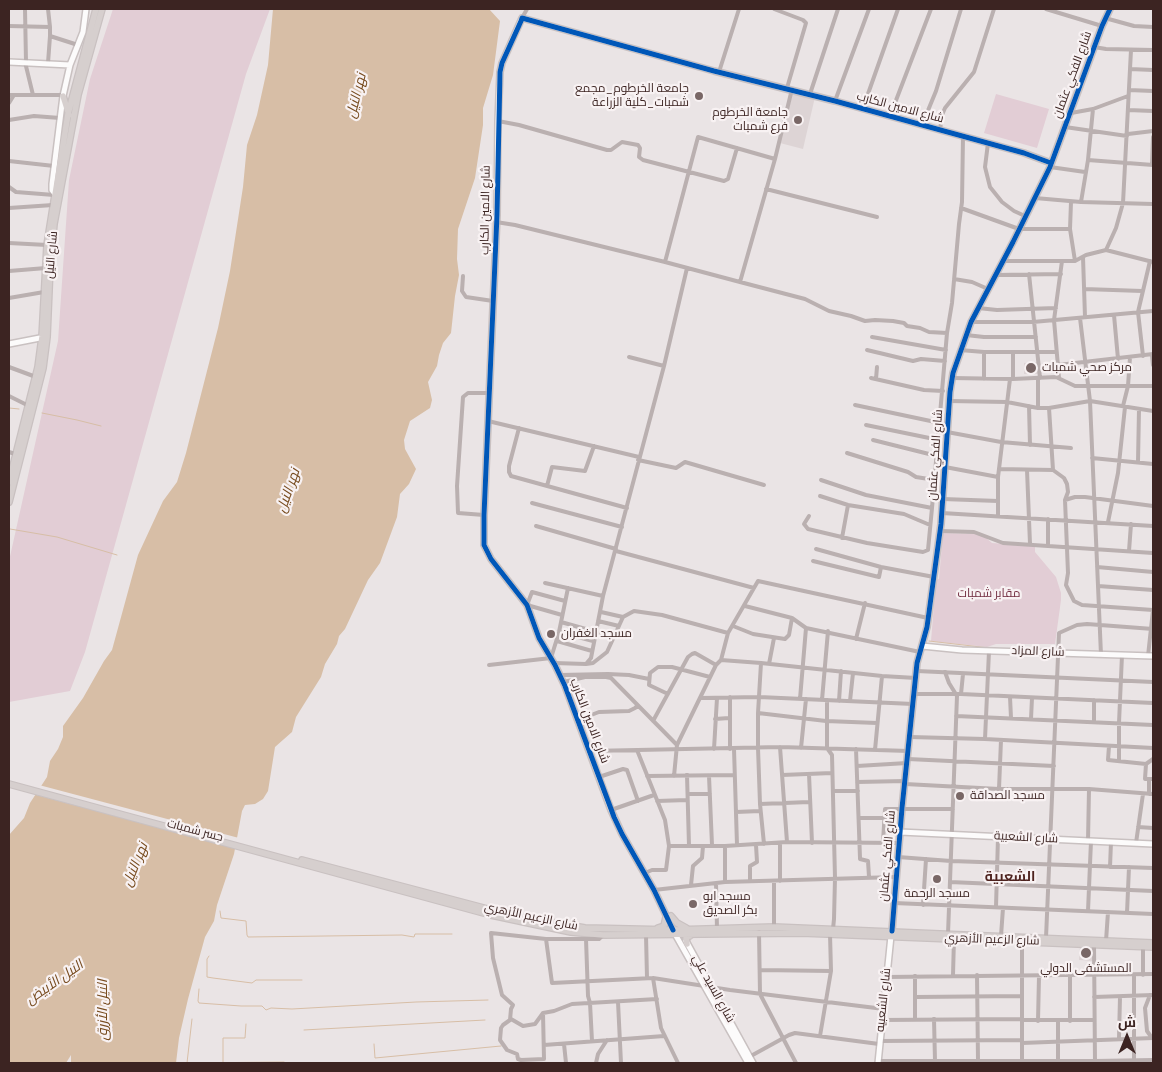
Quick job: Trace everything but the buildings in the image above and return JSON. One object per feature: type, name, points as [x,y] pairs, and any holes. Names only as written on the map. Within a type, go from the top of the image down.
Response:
[{"type":"main road","name":"شارع النيل","points":[[9,480],[12,453],[28,406],[45,337],[44,292],[47,245],[54,195],[68,114],[96,9]]},
{"type":"main road","name":"شارع النيل","points":[[9,502],[41,379],[53,238],[72,124],[84,69],[102,9]]},
{"type":"main road","points":[[64,95],[72,124]]},
{"type":"main road","name":"جسر شمبات","points":[[9,783],[382,883]]},
{"type":"main road","name":"شارع الزعيم الأزهري","points":[[382,883],[514,916],[546,922],[599,930],[652,930],[676,934]]},
{"type":"main road","name":"شارع الزعيم الأزهري","points":[[382,883],[523,923],[571,932],[603,935],[676,934],[717,929],[774,927],[832,932]]},
{"type":"main road","points":[[652,930],[664,926],[668,915],[690,932],[686,938],[687,944]]},
{"type":"main road","name":"شارع الزعيم الأزهري","points":[[690,932],[832,932],[1153,947]]},
{"type":"main road","name":"شارع الزعيم الأزهري","points":[[891,934],[948,934],[1153,942]]},
{"type":"street","points":[[25,9],[26,62],[33,95]]},
{"type":"street","points":[[48,9],[50,27],[48,63]]},
{"type":"street","points":[[9,187],[16,192],[54,195],[52,187],[60,118],[70,65],[83,32],[86,9]]},
{"type":"street","points":[[522,18],[527,9]]},
{"type":"street","points":[[719,72],[739,9]]},
{"type":"street","points":[[740,282],[775,159],[806,23],[803,20],[774,9]]},
{"type":"street","points":[[810,94],[838,9]]},
{"type":"street","points":[[835,101],[869,9]]},
{"type":"street","points":[[862,108],[898,9]]},
{"type":"street","points":[[890,116],[931,9]]},
{"type":"street","points":[[922,125],[936,91],[961,9]]},
{"type":"street","points":[[940,130],[945,108],[974,72],[994,9]]},
{"type":"street","points":[[1046,9],[1102,26]]},
{"type":"street","name":"شارع الفكي عثمان","points":[[891,934],[916,675],[928,618],[942,513],[952,378],[971,322],[1051,165],[1094,47],[1110,9]]},
{"type":"street","name":"شارع الامين الكارب","points":[[668,915],[622,834],[611,810],[564,682],[539,638],[527,605],[486,552],[483,538],[501,67],[522,18],[963,136],[1051,165]]},
{"type":"street","points":[[1105,18],[1134,26],[1153,27]]},
{"type":"street","points":[[9,26],[50,27]]},
{"type":"street","points":[[50,36],[78,45]]},
{"type":"street","points":[[1094,47],[1153,50]]},
{"type":"street","points":[[1106,250],[1116,228],[1123,203],[1131,50]]},
{"type":"street","points":[[9,62],[70,65]]},
{"type":"street","points":[[1130,69],[1153,70]]},
{"type":"street","points":[[1129,90],[1153,91]]},
{"type":"street","points":[[9,103],[11,95],[64,95]]},
{"type":"street","points":[[1071,113],[1093,109],[1128,96]]},
{"type":"street","points":[[1081,202],[1088,160],[1093,109]]},
{"type":"street","points":[[1128,110],[1153,111]]},
{"type":"street","points":[[9,120],[34,116],[60,118]]},
{"type":"street","points":[[498,121],[519,125],[607,150],[612,150],[624,142],[638,145],[640,146],[640,159],[688,173],[727,181],[737,148]]},
{"type":"street","points":[[1065,128],[1127,135],[1153,131]]},
{"type":"street","points":[[809,516],[805,521],[806,529],[842,538],[924,552],[928,550],[932,531],[930,524],[947,332],[961,208],[963,136]]},
{"type":"street","points":[[1088,160],[1152,165],[1153,137]]},
{"type":"street","points":[[664,262],[698,138],[775,159]]},
{"type":"street","points":[[988,144],[986,168],[990,187],[1002,202],[1025,216]]},
{"type":"street","points":[[9,161],[54,166]]},
{"type":"street","points":[[1051,165],[1085,172]]},
{"type":"street","points":[[766,189],[877,218]]},
{"type":"street","points":[[1035,198],[1071,202],[1153,204]]},
{"type":"street","points":[[1071,202],[1070,229],[1075,261]]},
{"type":"street","points":[[9,208],[53,205]]},
{"type":"street","points":[[961,208],[1019,229],[1070,229]]},
{"type":"street","points":[[496,222],[664,262],[805,299],[828,311],[865,321],[893,321],[930,332],[947,332]]},
{"type":"street","points":[[9,243],[47,245]]},
{"type":"street","points":[[1003,260],[1075,261],[1106,250],[1152,262],[1142,291],[1138,312],[1143,356]]},
{"type":"street","points":[[1083,257],[1084,289],[1082,318],[1090,401],[1101,653]]},
{"type":"street","points":[[1059,378],[1054,320],[1062,261]]},
{"type":"street","points":[[9,271],[46,268]]},
{"type":"street","points":[[586,664],[591,658],[603,596],[664,366],[687,268]]},
{"type":"street","points":[[996,274],[1061,274]]},
{"type":"street","points":[[1029,274],[1033,322],[1038,352],[1038,408]]},
{"type":"street","points":[[463,276],[462,291],[466,297],[493,301]]},
{"type":"street","points":[[954,279],[972,282],[988,289]]},
{"type":"street","points":[[1084,289],[1142,291]]},
{"type":"street","points":[[9,298],[44,292]]},
{"type":"street","points":[[978,308],[997,310],[1056,308]]},
{"type":"street","points":[[971,322],[1033,322],[1153,310]]},
{"type":"street","points":[[1114,315],[1118,359]]},
{"type":"street","points":[[966,334],[990,337],[1036,337]]},
{"type":"street","points":[[9,344],[45,337]]},
{"type":"street","points":[[872,338],[946,350]]},
{"type":"street","points":[[867,350],[913,361],[921,359],[945,361]]},
{"type":"street","points":[[960,350],[1056,352]]},
{"type":"street","points":[[984,352],[984,379]]},
{"type":"street","points":[[998,516],[998,477],[1013,352]]},
{"type":"street","points":[[1058,365],[1153,354],[1153,365]]},
{"type":"street","points":[[629,357],[664,366]]},
{"type":"street","points":[[1108,522],[1120,460],[1130,357]]},
{"type":"street","points":[[9,367],[36,377]]},
{"type":"street","points":[[876,379],[877,367]]},
{"type":"street","points":[[871,378],[924,390],[950,392]]},
{"type":"street","points":[[952,378],[1059,378],[1072,386],[1153,386]]},
{"type":"street","points":[[484,516],[458,513],[458,486],[463,397],[468,394],[489,393]]},
{"type":"street","points":[[9,396],[28,406]]},
{"type":"street","points":[[949,402],[1007,402],[1038,408],[1049,408],[1090,401],[1153,411]]},
{"type":"street","points":[[855,405],[922,421],[940,423]]},
{"type":"street","points":[[1028,406],[1030,445]]},
{"type":"street","points":[[1049,408],[1052,470]]},
{"type":"street","points":[[1138,462],[1139,409]]},
{"type":"street","points":[[488,421],[676,468],[685,462],[764,486]]},
{"type":"street","points":[[866,424],[939,438],[947,435],[1071,448]]},
{"type":"street","points":[[519,428],[509,466],[509,474],[627,508]]},
{"type":"street","points":[[873,440],[937,456]]},
{"type":"street","points":[[547,486],[552,467],[585,471],[594,446]]},
{"type":"street","points":[[847,452],[908,472],[916,477],[935,480]]},
{"type":"street","points":[[1092,458],[1153,464]]},
{"type":"street","points":[[945,467],[998,477]]},
{"type":"street","points":[[1000,469],[1052,470],[1064,478],[1068,492],[1065,500],[1068,547],[1066,586],[1074,601],[1082,605],[1153,610],[1149,655]]},
{"type":"street","points":[[1027,470],[1030,544]]},
{"type":"street","points":[[821,480],[866,495],[932,508]]},
{"type":"street","points":[[820,496],[848,505],[904,514],[930,524]]},
{"type":"street","points":[[1065,500],[1076,497],[1153,506]]},
{"type":"street","points":[[943,499],[998,501]]},
{"type":"street","points":[[532,503],[622,527]]},
{"type":"street","points":[[842,538],[848,505]]},
{"type":"street","points":[[942,513],[1153,526]]},
{"type":"street","points":[[1048,519],[1048,546]]},
{"type":"street","points":[[1129,551],[1131,524]]},
{"type":"street","points":[[536,526],[754,588]]},
{"type":"street","points":[[940,531],[974,532],[997,542],[1153,553]]},
{"type":"street","points":[[816,549],[881,567],[934,577]]},
{"type":"street","points":[[813,561],[879,578],[881,567]]},
{"type":"street","points":[[1097,567],[1153,572]]},
{"type":"street","points":[[674,776],[676,747],[710,676],[721,660],[728,633],[758,581],[928,618]]},
{"type":"street","points":[[545,583],[603,596]]},
{"type":"street","points":[[1098,586],[1153,590]]},
{"type":"street","points":[[553,661],[568,588]]},
{"type":"street","points":[[562,615],[527,605],[532,592],[565,601]]},
{"type":"street","points":[[856,639],[865,604]]},
{"type":"street","points":[[745,606],[792,618],[806,628],[828,631],[856,639],[920,652]]},
{"type":"street","points":[[489,665],[553,661],[593,663],[607,652],[623,618],[628,613],[637,610],[662,614],[728,633]]},
{"type":"street","points":[[601,612],[623,618]]},
{"type":"street","points":[[733,626],[753,634],[783,639],[788,637],[792,618]]},
{"type":"street","points":[[598,621],[619,626]]},
{"type":"street","points":[[561,622],[614,637]]},
{"type":"street","points":[[1046,938],[1059,633],[1077,625],[1100,624],[1152,629]]},
{"type":"street","points":[[800,699],[806,628]]},
{"type":"street","points":[[820,1036],[831,971],[835,878],[832,755],[827,748],[825,700],[828,631]]},
{"type":"street","points":[[559,632],[593,642]]},
{"type":"street","points":[[769,664],[774,638]]},
{"type":"street","points":[[557,641],[592,651]]},
{"type":"street","name":"شارع المزاد","points":[[922,646],[989,651],[1149,655]]},
{"type":"street","points":[[985,739],[989,651]]},
{"type":"street","points":[[653,721],[692,654],[695,653],[716,665]]},
{"type":"street","points":[[1119,762],[1122,655]]},
{"type":"street","points":[[721,660],[761,662],[882,676],[945,672],[1153,682]]},
{"type":"street","points":[[761,662],[758,748],[760,811],[764,844]]},
{"type":"street","points":[[668,694],[650,687],[650,673],[658,667],[664,666],[710,676]]},
{"type":"street","points":[[839,700],[841,671]]},
{"type":"street","points":[[945,672],[949,683],[959,695]]},
{"type":"street","points":[[850,701],[853,673]]},
{"type":"street","points":[[560,675],[608,674],[629,675],[649,679]]},
{"type":"street","points":[[948,934],[956,716],[963,674]]},
{"type":"street","points":[[876,750],[882,676]]},
{"type":"street","points":[[564,682],[585,677],[608,677],[653,721],[676,747]]},
{"type":"street","points":[[914,694],[1153,703]]},
{"type":"street","points":[[730,697],[737,845]]},
{"type":"street","points":[[701,698],[759,697],[914,704]]},
{"type":"street","points":[[1010,697],[1011,718]]},
{"type":"street","points":[[714,749],[717,698]]},
{"type":"street","points":[[1031,719],[1032,698]]},
{"type":"street","points":[[801,748],[806,699]]},
{"type":"street","points":[[1094,700],[1094,722]]},
{"type":"street","points":[[578,720],[599,712],[629,711],[637,706]]},
{"type":"street","points":[[758,713],[826,721],[878,723]]},
{"type":"street","points":[[956,716],[1153,725]]},
{"type":"street","points":[[715,719],[730,718]]},
{"type":"street","points":[[910,737],[1055,742],[1153,748]]},
{"type":"street","points":[[999,789],[1001,740]]},
{"type":"street","points":[[1108,746],[1108,760],[1146,764],[1153,759]]},
{"type":"street","points":[[590,750],[637,750],[676,747],[714,749],[780,747],[909,750]]},
{"type":"street","points":[[780,747],[786,842]]},
{"type":"street","points":[[856,749],[860,860],[868,861],[869,877]]},
{"type":"street","points":[[637,750],[664,820],[669,846],[666,870],[652,870],[645,873]]},
{"type":"street","points":[[857,766],[907,761],[1054,766]]},
{"type":"street","points":[[857,782],[905,782],[999,789],[1053,790],[1089,788],[1151,794],[1151,779],[1145,779],[1146,764]]},
{"type":"street","points":[[599,777],[624,769],[627,770],[638,801]]},
{"type":"street","points":[[782,775],[832,773]]},
{"type":"street","points":[[809,774],[812,843]]},
{"type":"street","points":[[647,776],[734,775]]},
{"type":"street","points":[[687,776],[689,846]]},
{"type":"street","points":[[709,776],[712,846]]},
{"type":"street","points":[[1088,911],[1090,866],[1089,788]]},
{"type":"street","points":[[833,791],[858,791]]},
{"type":"street","points":[[688,794],[710,794]]},
{"type":"street","points":[[1136,843],[1143,794]]},
{"type":"street","points":[[611,810],[654,795]]},
{"type":"street","points":[[657,801],[688,800]]},
{"type":"street","points":[[760,804],[809,802]]},
{"type":"street","points":[[883,842],[885,809],[953,809]]},
{"type":"street","points":[[736,812],[760,811]]},
{"type":"street","points":[[859,818],[885,818]]},
{"type":"street","points":[[1138,827],[1153,828]]},
{"type":"street","name":"شارع الشعبية","points":[[900,832],[1153,844]]},
{"type":"street","points":[[996,908],[998,837]]},
{"type":"street","points":[[669,846],[859,841],[899,843]]},
{"type":"street","points":[[1110,867],[1111,842]]},
{"type":"street","points":[[780,843],[780,881]]},
{"type":"street","points":[[750,881],[750,866],[757,862],[756,844]]},
{"type":"street","points":[[691,885],[693,866],[702,858],[703,846]]},
{"type":"street","points":[[725,846],[725,882]]},
{"type":"street","points":[[898,857],[951,861],[1153,868]]},
{"type":"street","points":[[922,905],[926,859]]},
{"type":"street","points":[[1127,913],[1129,867]]},
{"type":"street","points":[[654,890],[725,882],[896,877]]},
{"type":"street","points":[[774,881],[774,927]]},
{"type":"street","points":[[950,882],[1153,891]]},
{"type":"street","points":[[716,883],[717,929]]},
{"type":"street","points":[[894,903],[1153,914]]},
{"type":"street","points":[[1001,936],[1003,908]]},
{"type":"street","points":[[1106,940],[1108,912]]},
{"type":"street","name":"شارع السيد علي","points":[[668,915],[676,934],[749,1060],[753,1063]]},
{"type":"street","points":[[759,932],[760,994],[796,1063]]},
{"type":"street","points":[[543,1013],[544,1060],[518,1059],[517,1054],[507,1050],[500,1040],[501,1028],[509,1021],[513,1005],[502,995],[493,958],[491,933],[546,939],[599,939],[603,935]]},
{"type":"street","points":[[646,934],[647,978]]},
{"type":"street","name":"شارع السيد علي","points":[[676,934],[687,944],[712,987],[749,1060]]},
{"type":"street","name":"شارع الشعبيه","points":[[878,1062],[891,934]]},
{"type":"street","points":[[953,975],[954,938]]},
{"type":"street","points":[[546,939],[552,983],[653,978],[760,994],[884,1009]]},
{"type":"street","points":[[586,939],[592,1041]]},
{"type":"street","points":[[1022,941],[1022,1062]]},
{"type":"street","points":[[1094,944],[1095,1062]]},
{"type":"street","points":[[1143,946],[1143,975]]},
{"type":"street","points":[[760,970],[831,971]]},
{"type":"street","points":[[887,977],[1153,974]]},
{"type":"street","points":[[977,975],[978,1062]]},
{"type":"street","points":[[1134,975],[1134,1062]]},
{"type":"street","points":[[915,976],[915,1019]]},
{"type":"street","points":[[1038,1020],[1039,976]]},
{"type":"street","points":[[1070,976],[1070,1020]]},
{"type":"street","points":[[653,978],[660,1024],[678,1063]]},
{"type":"street","points":[[1094,997],[1152,995]]},
{"type":"street","points":[[1152,995],[1145,1008],[1147,1031],[1152,1038]]},
{"type":"street","points":[[915,997],[1022,996]]},
{"type":"street","points":[[1119,1038],[1120,997]]},
{"type":"street","points":[[510,1019],[523,1026],[535,1024],[543,1013],[572,1004],[656,999]]},
{"type":"street","points":[[618,1002],[621,1063]]},
{"type":"street","points":[[882,1020],[978,1018],[1094,1020]]},
{"type":"street","points":[[934,1019],[935,1062]]},
{"type":"street","points":[[1058,1020],[1058,1062]]},
{"type":"street","points":[[749,1060],[795,1033],[880,1042],[978,1041],[1058,1043],[1119,1038],[1152,1038]]},
{"type":"street","points":[[544,1045],[664,1036]]},
{"type":"street","points":[[596,1063],[600,1050],[607,1040]]},
{"type":"street","points":[[564,1044],[566,1063]]},
{"type":"street","points":[[878,1062],[1134,1062],[1153,1060]]},
{"type":"shaded area","name":"جامعة الخرطوم فرع شمبات","points":[[793,92],[815,97],[803,149],[780,143]]},
{"type":"shaded area","name":"مركز صحي شمبات","points":[[1038,362],[1039,374],[1024,374],[1024,363]]},
{"type":"shaded area","name":"المستشفى الدولي","points":[[1080,944],[1093,945],[1093,961],[1079,960]]},
{"type":"green space","points":[[113,9],[270,9],[246,74],[85,652],[70,691],[9,702],[9,561],[58,341],[69,180],[90,79]]},
{"type":"green space","points":[[996,94],[1049,109],[1037,148],[984,133]]},
{"type":"green space","name":"مقابر شمبات","points":[[943,533],[977,534],[985,537],[992,543],[1035,546],[1035,552],[1056,577],[1061,593],[1055,644],[996,644],[987,647],[931,641],[936,580],[939,579]]},
{"type":"water","points":[[273,9],[489,9],[500,21],[493,75],[483,108],[483,125],[475,178],[458,229],[457,259],[459,275],[451,333],[443,343],[437,366],[428,382],[432,400],[430,408],[410,421],[404,440],[405,449],[416,469],[409,484],[400,494],[397,517],[380,563],[368,580],[345,629],[339,636],[337,644],[325,664],[321,677],[296,717],[292,732],[275,747],[268,791],[263,799],[255,804],[245,805],[242,811],[234,854],[217,905],[214,921],[205,937],[188,999],[179,1038],[176,1063],[71,1063],[71,1055],[66,1063],[9,1063],[9,835],[24,818],[30,803],[47,777],[50,761],[63,737],[63,726],[83,698],[112,650],[138,555],[163,501],[177,482],[218,328],[230,271],[243,187],[247,145],[257,115],[268,65]]},
{"type":"pier","points":[[39,785],[239,838],[238,849],[33,794]]},
{"type":"waterway","points":[[9,408],[19,409]]},
{"type":"waterway","points":[[42,413],[101,426]]},
{"type":"waterway","points":[[10,529],[57,537],[117,555]]},
{"type":"waterway","points":[[929,641],[998,649]]},
{"type":"waterway","points":[[220,911],[221,918],[246,921],[248,937],[402,935],[414,937],[415,934],[452,934]]},
{"type":"waterway","points":[[209,956],[207,959],[207,977],[252,983],[256,980],[302,980]]},
{"type":"waterway","points":[[199,989],[199,1003],[262,1006],[266,1010],[271,1008],[292,1009],[488,1000]]},
{"type":"waterway","points":[[192,1019],[187,1063],[284,1062]]},
{"type":"waterway","points":[[304,1030],[485,1020]]},
{"type":"waterway","points":[[223,1062],[223,1038],[245,1038],[246,1024]]},
{"type":"waterway","points":[[374,1044],[375,1058],[501,1046]]},
{"type":"cycle path","points":[[892,931],[917,663],[927,627],[941,524],[953,373],[971,322],[1050,167],[1110,9]]},
{"type":"cycle path","points":[[673,930],[654,890],[614,817],[565,686],[539,638],[527,605],[491,559],[484,545],[497,215],[500,72],[502,63],[522,18],[714,71],[835,101],[1024,153],[1051,163]]},
{"type":"place","name":"جامعة الخرطوم_مجمع شمبات_كلية الزراعة","points":[[699,96]]},
{"type":"place","name":"جامعة الخرطوم فرع شمبات","points":[[798,120]]},
{"type":"place","name":"مركز صحي شمبات","points":[[1031,368]]},
{"type":"place","name":"مسجد الغفران","points":[[551,634]]},
{"type":"place","name":"مسجد الصداقة","points":[[960,796]]},
{"type":"place","name":"مسجد الرحمة","points":[[937,879]]},
{"type":"place","name":"مسجد ابو بكر الصديق","points":[[693,904]]},
{"type":"place","name":"المستشفى الدولي","points":[[1086,953]]},
{"type":"district","name":"الشعبية","points":[[1010,878]]},
{"type":"water label","name":"نهر النيل","points":[[357,96]]},
{"type":"water label","name":"نهر النيل","points":[[289,491]]},
{"type":"water label","name":"نهر النيل","points":[[136,865]]},
{"type":"water label","name":"النيل الأبيض","points":[[55,983]]},
{"type":"water label","name":"النيل الأزرق","points":[[104,1010]]}]
